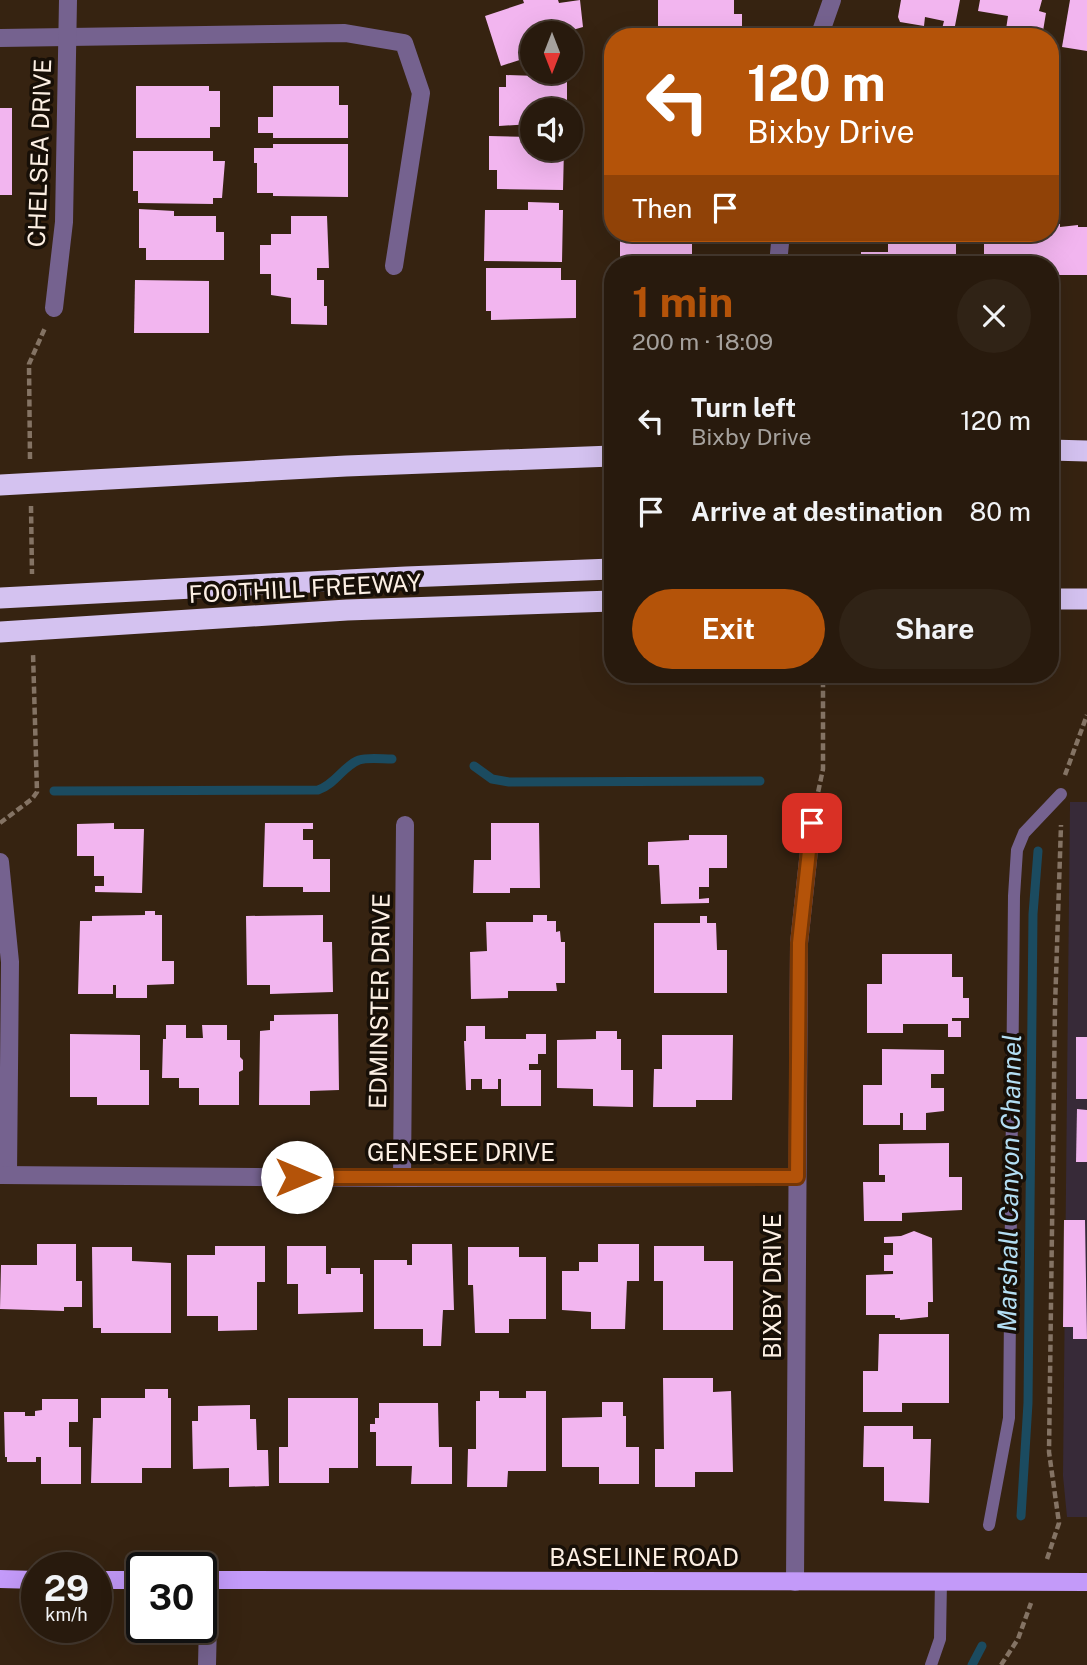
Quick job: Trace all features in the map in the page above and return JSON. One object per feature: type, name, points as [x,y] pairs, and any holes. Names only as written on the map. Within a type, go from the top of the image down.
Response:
[{"type":"highway","points":[[1059,450],[1087,450]]},
{"type":"highway","points":[[0,485],[346,466],[604,456]]},
{"type":"highway","points":[[0,598],[604,569]]},
{"type":"highway","points":[[1059,598],[1087,599]]},
{"type":"highway","name":"FOOTHILL FREEWAY","points":[[0,632],[346,610],[604,601]]},
{"type":"main road","points":[[0,1580],[21,1580]]},
{"type":"main road","name":"BASELINE ROAD","points":[[217,1580],[1087,1582]]},
{"type":"street","name":"CHELSEA DRIVE","points":[[54,308],[64,222],[68,0]]},
{"type":"street","points":[[822,28],[832,0]]},
{"type":"street","points":[[0,38],[345,33],[404,43],[421,93],[394,266]]},
{"type":"street","name":"BIXBY DRIVE","points":[[795,1582],[799,943],[812,823]]},
{"type":"street","name":"EDMINSTER DRIVE","points":[[402,1178],[405,825]]},
{"type":"street","points":[[0,862],[10,962],[4,1175]]},
{"type":"street","name":"GENESEE DRIVE","points":[[4,1175],[797,1177]]},
{"type":"street","points":[[206,1643],[206,1665]]},
{"type":"lane","points":[[989,1525],[1009,1418],[1014,896],[1017,850],[1024,833],[1061,794]]},
{"type":"lane","points":[[931,1665],[940,1639],[941,1581]]},
{"type":"path","points":[[30,472],[29,363],[54,308]]},
{"type":"path","points":[[31,499],[32,580]]},
{"type":"path","points":[[0,823],[32,799],[37,792],[33,648]]},
{"type":"path","points":[[812,823],[823,769],[823,683]]},
{"type":"path","points":[[1001,1665],[1018,1639],[1059,1523],[1048,1452],[1061,794],[1066,767],[1087,715]]},
{"type":"shaded area","points":[[1070,802],[1087,802],[1087,1517],[1067,1517],[1063,1476]]},
{"type":"building","points":[[523,0],[558,0],[559,3],[580,0],[582,21],[520,21],[520,60],[501,66],[485,16],[524,3]]},
{"type":"building","points":[[658,0],[734,0],[734,14],[742,14],[742,27],[658,26]]},
{"type":"building","points":[[901,0],[960,0],[955,28],[942,28],[944,21],[925,17],[924,26],[900,22],[898,17]]},
{"type":"building","points":[[980,0],[1042,0],[1039,11],[1046,13],[1044,28],[1006,28],[1008,16],[978,11]]},
{"type":"building","points":[[1070,0],[1087,0],[1087,51],[1062,47]]},
{"type":"building","points":[[506,75],[520,75],[520,84],[567,84],[567,98],[520,98],[520,125],[499,126],[499,87],[506,87]]},
{"type":"building","points":[[136,86],[209,86],[209,91],[220,91],[220,127],[210,127],[210,138],[136,138]]},
{"type":"building","points":[[273,86],[339,86],[339,105],[348,105],[348,138],[273,138],[273,133],[258,133],[258,117],[273,117]]},
{"type":"building","points":[[0,108],[12,108],[12,195],[0,195]]},
{"type":"building","points":[[489,136],[520,137],[520,161],[564,161],[563,190],[497,189],[497,170],[489,170]]},
{"type":"building","points":[[273,144],[348,144],[348,197],[273,196],[273,193],[257,193],[254,148],[273,148]]},
{"type":"building","points":[[133,151],[213,151],[213,161],[225,161],[222,198],[213,198],[213,204],[138,203],[138,191],[133,191]]},
{"type":"building","points":[[528,202],[559,203],[559,210],[563,210],[562,262],[484,261],[485,210],[528,210]]},
{"type":"building","points":[[139,209],[174,211],[174,216],[216,216],[216,232],[224,232],[224,260],[146,260],[146,248],[139,248]]},
{"type":"building","points":[[291,216],[327,216],[329,268],[317,268],[317,280],[324,280],[327,325],[291,324],[291,298],[271,295],[271,274],[260,274],[260,245],[271,245],[271,234],[291,234]]},
{"type":"building","points":[[1059,224],[1060,227],[1087,227],[1087,275],[1059,275],[1059,256],[984,256],[984,242],[1059,242]]},
{"type":"building","points":[[620,242],[692,242],[692,256],[620,256]]},
{"type":"building","points":[[888,242],[956,242],[956,254],[861,256],[861,252],[888,252]]},
{"type":"building","points":[[486,268],[561,268],[561,280],[576,280],[576,318],[491,320],[491,311],[486,311]]},
{"type":"building","points":[[135,280],[209,281],[209,333],[134,333]]},
{"type":"building","points":[[114,823],[114,829],[144,829],[142,893],[95,892],[95,886],[104,886],[104,876],[94,876],[94,856],[77,856],[77,824]]},
{"type":"building","points":[[265,823],[313,823],[313,829],[303,829],[303,840],[313,840],[313,859],[330,859],[330,892],[303,892],[303,887],[263,887]]},
{"type":"building","points":[[491,823],[539,823],[540,888],[510,888],[510,893],[473,893],[474,860],[491,860]]},
{"type":"building","points":[[689,835],[727,835],[727,868],[709,868],[709,887],[699,887],[699,899],[709,898],[709,903],[661,904],[659,865],[648,865],[648,842],[689,840]]},
{"type":"building","points":[[145,911],[155,911],[155,915],[162,915],[162,961],[174,961],[174,984],[147,985],[147,998],[116,998],[116,985],[113,985],[113,994],[78,994],[80,921],[92,921],[92,916],[145,915]]},
{"type":"building","points":[[323,915],[323,942],[332,942],[333,992],[270,994],[270,985],[247,985],[246,916]]},
{"type":"building","points":[[533,915],[547,915],[547,921],[556,921],[556,932],[560,931],[561,942],[565,942],[565,983],[556,983],[557,991],[508,991],[508,998],[471,999],[470,952],[487,951],[486,922],[533,922]]},
{"type":"building","points":[[700,916],[707,916],[707,923],[716,923],[717,950],[727,950],[727,993],[654,993],[654,923],[700,923]]},
{"type":"building","points":[[882,954],[952,954],[952,977],[963,977],[963,998],[969,998],[969,1018],[952,1018],[952,1021],[961,1021],[961,1037],[948,1037],[948,1024],[903,1024],[903,1033],[867,1033],[867,984],[882,984]]},
{"type":"building","points":[[338,1014],[339,1090],[310,1091],[310,1105],[259,1105],[260,1031],[270,1030],[270,1021],[274,1021],[274,1015]]},
{"type":"building","points":[[166,1025],[186,1025],[186,1038],[203,1038],[202,1025],[227,1025],[227,1040],[240,1040],[240,1057],[243,1060],[243,1070],[239,1072],[239,1105],[199,1105],[199,1088],[179,1088],[179,1078],[162,1078]]},
{"type":"building","points":[[466,1026],[485,1026],[485,1039],[526,1039],[526,1034],[546,1034],[546,1054],[538,1054],[538,1064],[529,1064],[529,1070],[541,1070],[541,1106],[501,1106],[501,1079],[498,1079],[498,1089],[482,1089],[482,1079],[471,1079],[471,1090],[466,1090]]},
{"type":"building","points":[[596,1031],[617,1031],[617,1039],[621,1039],[621,1070],[633,1070],[633,1107],[593,1106],[593,1089],[557,1088],[557,1040],[596,1039]]},
{"type":"building","points":[[70,1034],[140,1035],[140,1070],[149,1070],[149,1105],[97,1105],[97,1097],[70,1097]]},
{"type":"building","points":[[662,1035],[733,1035],[732,1100],[696,1100],[696,1107],[653,1107],[654,1069],[662,1069]]},
{"type":"building","points":[[1076,1037],[1087,1037],[1087,1099],[1076,1099]]},
{"type":"building","points":[[882,1049],[944,1050],[944,1074],[931,1074],[931,1088],[944,1088],[944,1111],[926,1113],[926,1130],[903,1130],[903,1113],[900,1113],[900,1125],[863,1125],[863,1085],[882,1085]]},
{"type":"building","points":[[1077,1109],[1087,1110],[1087,1162],[1076,1162]]},
{"type":"building","points":[[949,1143],[949,1177],[962,1177],[962,1210],[902,1213],[902,1221],[864,1221],[863,1182],[885,1182],[885,1175],[879,1175],[879,1144]]},
{"type":"building","points":[[1064,1220],[1085,1220],[1087,1339],[1073,1339],[1073,1327],[1063,1327]]},
{"type":"building","points":[[914,1231],[932,1238],[933,1302],[928,1302],[928,1317],[900,1320],[895,1318],[895,1315],[866,1315],[866,1275],[893,1274],[893,1271],[884,1271],[884,1255],[893,1255],[893,1243],[884,1243],[884,1237],[901,1236]]},
{"type":"building","points":[[37,1244],[76,1244],[76,1281],[82,1281],[82,1307],[64,1307],[64,1311],[0,1309],[1,1265],[37,1265]]},
{"type":"building","points":[[412,1244],[452,1244],[454,1310],[443,1310],[441,1346],[423,1346],[423,1329],[374,1329],[374,1260],[407,1260],[407,1265],[412,1265]]},
{"type":"building","points":[[598,1244],[639,1244],[639,1281],[627,1281],[625,1329],[591,1329],[591,1312],[562,1310],[562,1271],[579,1271],[579,1262],[598,1262]]},
{"type":"building","points":[[215,1246],[265,1246],[265,1282],[257,1282],[257,1330],[218,1331],[218,1316],[187,1316],[187,1255],[215,1255]]},
{"type":"building","points":[[287,1246],[326,1246],[326,1274],[331,1274],[331,1268],[360,1268],[360,1274],[363,1274],[363,1312],[298,1314],[298,1284],[287,1284]]},
{"type":"building","points":[[654,1246],[704,1246],[704,1261],[733,1261],[733,1330],[663,1330],[663,1281],[654,1281]]},
{"type":"building","points":[[92,1247],[132,1247],[132,1261],[171,1263],[171,1333],[101,1333],[101,1328],[93,1328]]},
{"type":"building","points":[[468,1247],[519,1247],[519,1257],[546,1257],[546,1319],[509,1319],[509,1333],[475,1333],[473,1285],[468,1285]]},
{"type":"building","points":[[879,1334],[949,1334],[949,1403],[902,1403],[902,1412],[863,1412],[863,1371],[878,1371]]},
{"type":"building","points":[[663,1378],[713,1378],[713,1392],[731,1391],[733,1472],[695,1472],[695,1487],[655,1487],[655,1449],[664,1449]]},
{"type":"building","points":[[145,1389],[168,1389],[168,1398],[171,1398],[171,1468],[142,1468],[142,1483],[91,1483],[93,1418],[101,1418],[101,1398],[145,1398]]},
{"type":"building","points":[[480,1391],[499,1391],[499,1398],[526,1398],[526,1391],[546,1391],[546,1471],[508,1471],[507,1487],[467,1487],[468,1449],[476,1449],[476,1401],[480,1401]]},
{"type":"building","points":[[288,1398],[358,1398],[358,1468],[329,1468],[329,1483],[279,1483],[279,1447],[288,1447]]},
{"type":"building","points":[[42,1399],[78,1399],[78,1422],[69,1422],[69,1447],[81,1447],[81,1484],[41,1484],[41,1457],[36,1457],[36,1462],[7,1462],[4,1412],[25,1412],[25,1416],[35,1416],[35,1411],[42,1410]]},
{"type":"building","points":[[602,1402],[623,1402],[626,1447],[639,1447],[639,1484],[599,1484],[599,1467],[562,1467],[562,1418],[602,1417]]},
{"type":"building","points":[[379,1403],[438,1403],[439,1447],[452,1447],[452,1484],[411,1484],[412,1466],[376,1466],[376,1432],[370,1432],[370,1424],[375,1424],[375,1418],[379,1418]]},
{"type":"building","points":[[250,1405],[250,1419],[256,1419],[257,1450],[268,1450],[269,1486],[229,1487],[229,1468],[193,1469],[192,1421],[198,1421],[198,1406]]},
{"type":"building","points":[[864,1426],[913,1426],[913,1439],[931,1439],[929,1503],[884,1501],[884,1467],[863,1467]]},
{"type":"waterway","points":[[54,791],[318,790],[330,784],[348,766],[359,760],[392,759]]},
{"type":"waterway","points":[[474,766],[492,779],[509,782],[760,781]]},
{"type":"waterway","name":"Marshall Canyon Channel","points":[[1021,1516],[1028,1403],[1033,914],[1038,851]]},
{"type":"waterway","name":"Marshall Canyon Channel","points":[[972,1665],[982,1646]]},
{"type":"route","points":[[297,1177],[797,1177],[799,943],[812,823]]}]
